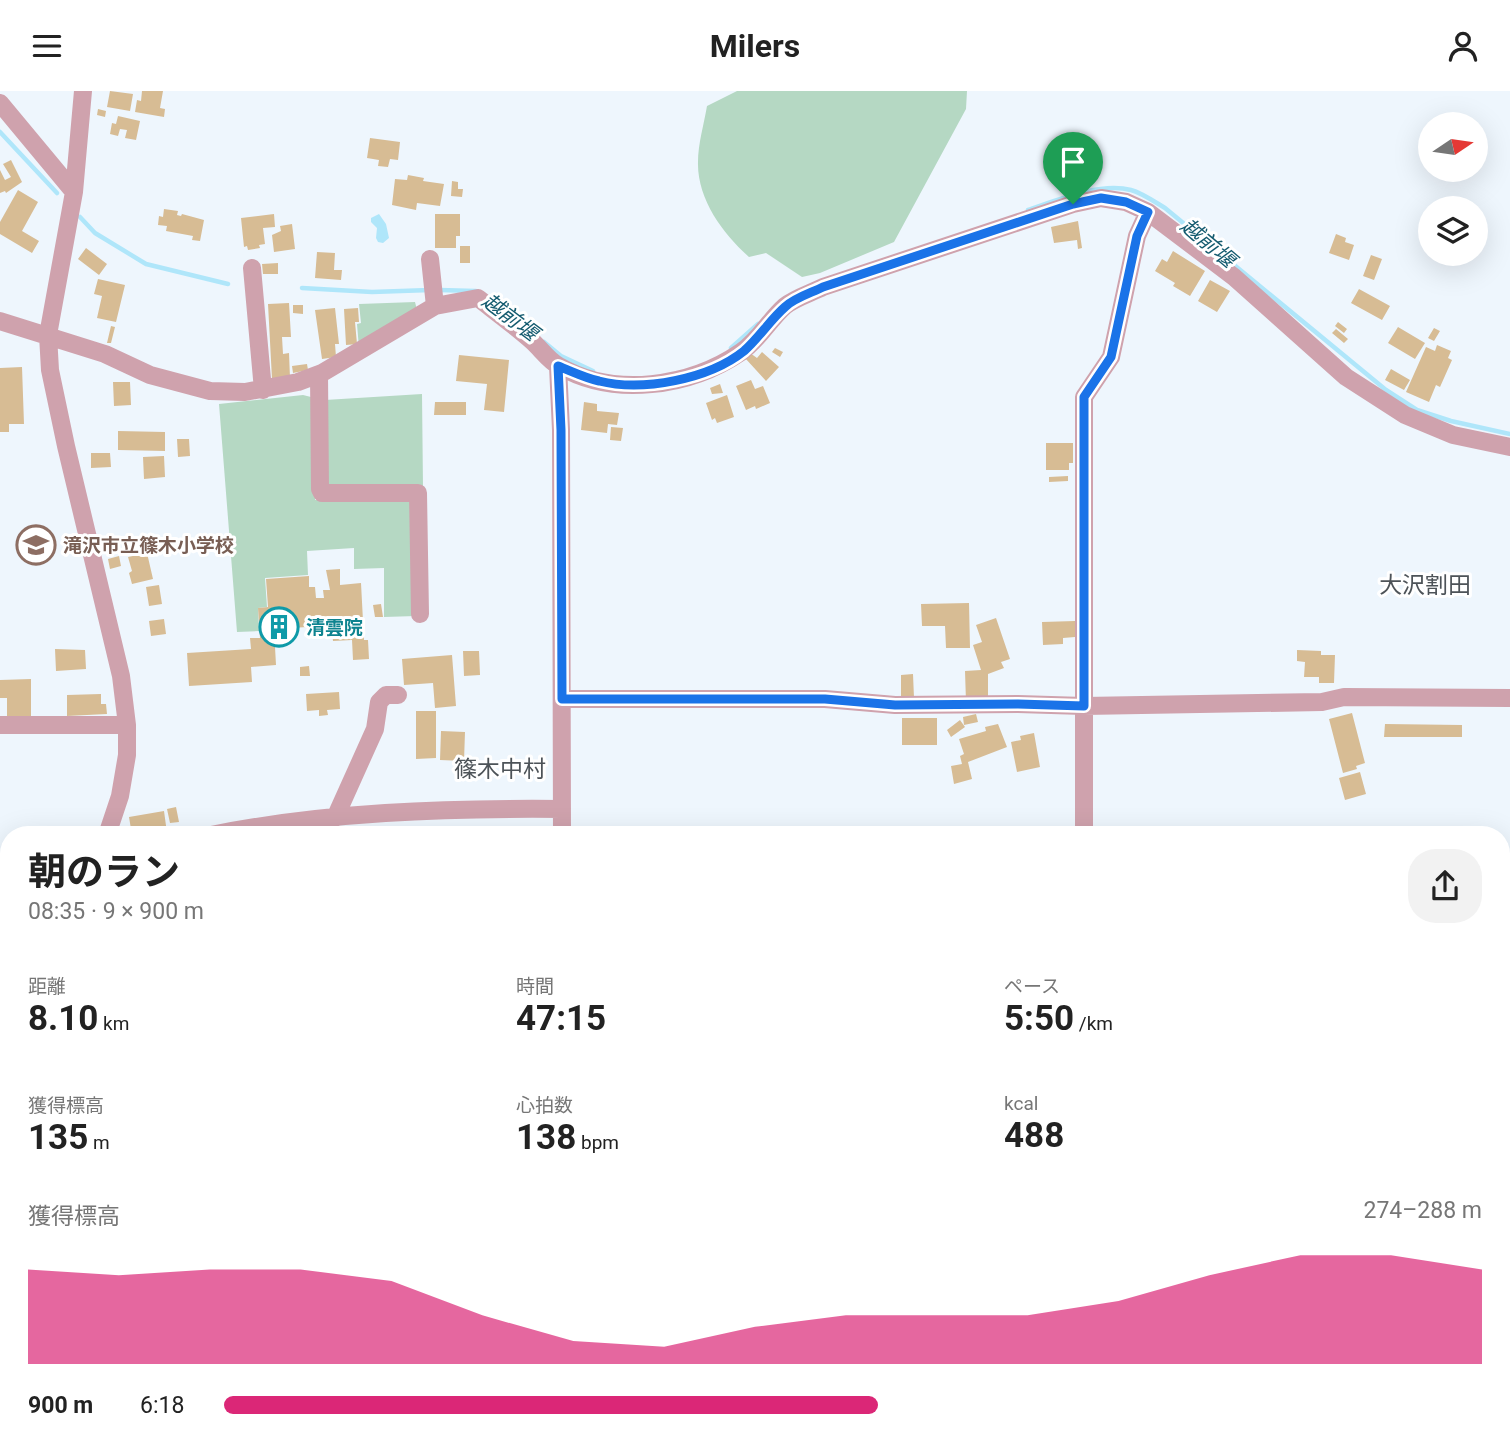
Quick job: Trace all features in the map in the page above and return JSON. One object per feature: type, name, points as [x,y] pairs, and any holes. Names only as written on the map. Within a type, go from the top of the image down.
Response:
[{"type":"street","points":[[83,91],[74,192],[48,335],[53,382],[121,676],[127,725],[127,755],[120,796],[110,826]]},
{"type":"street","points":[[0,103],[74,192]]},
{"type":"street","points":[[0,321],[105,353],[150,375],[210,391],[245,392],[298,382],[319,374],[434,296],[478,298],[531,340],[558,366],[598,381],[632,386],[660,383],[719,366],[744,351],[786,305],[823,287],[1073,204],[1101,198],[1126,202],[1148,212],[1234,277],[1346,377],[1405,415],[1452,435],[1510,447]]},
{"type":"street","points":[[1084,826],[1084,397],[1111,357],[1137,236],[1148,212]]},
{"type":"street","points":[[430,259],[434,296]]},
{"type":"street","points":[[253,268],[263,390]]},
{"type":"street","points":[[558,366],[561,443],[562,826]]},
{"type":"street","points":[[319,374],[322,493],[418,493],[420,614]]},
{"type":"street","points":[[335,818],[375,729],[379,702],[386,695],[398,695]]},
{"type":"street","points":[[562,699],[825,699],[895,705],[1084,706],[1322,702],[1344,697],[1510,698]]},
{"type":"street","points":[[0,725],[127,725]]},
{"type":"street","points":[[257,826],[480,809],[562,809]]},
{"type":"green space","points":[[737,91],[967,91],[966,109],[894,242],[820,273],[802,277],[766,253],[749,257],[721,227],[702,189],[698,155],[707,106]]},
{"type":"green space","points":[[415,302],[417,310],[359,348],[359,304]]},
{"type":"green space","points":[[422,394],[423,488],[326,485],[325,400]]},
{"type":"green space","points":[[303,395],[315,398],[315,500],[414,500],[416,616],[384,617],[384,568],[354,569],[354,548],[307,551],[308,575],[265,578],[267,607],[258,608],[259,631],[237,632],[219,404]]},
{"type":"water","points":[[379,214],[386,224],[389,238],[383,243],[378,242],[377,228],[371,222],[371,218]]},
{"type":"building","points":[[110,91],[133,94],[130,111],[107,107]]},
{"type":"building","points":[[142,91],[163,91],[160,108],[165,109],[164,117],[135,112],[137,100],[141,101]]},
{"type":"building","points":[[98,109],[106,111],[105,117],[97,115]]},
{"type":"building","points":[[118,116],[140,121],[136,140],[125,138],[127,130],[120,129],[118,136],[110,134],[112,123],[116,124]]},
{"type":"building","points":[[370,138],[400,142],[398,160],[390,159],[388,167],[378,166],[379,160],[367,158]]},
{"type":"building","points":[[11,160],[22,182],[6,193],[0,193],[0,170],[5,180],[11,177],[3,164]]},
{"type":"building","points":[[408,175],[424,178],[423,181],[444,184],[440,206],[417,203],[416,210],[392,205],[395,179],[407,180]]},
{"type":"building","points":[[452,181],[458,182],[458,189],[463,189],[462,197],[451,196]]},
{"type":"building","points":[[18,190],[38,202],[22,231],[39,241],[32,253],[0,234],[0,222]]},
{"type":"building","points":[[164,209],[178,211],[177,215],[204,220],[200,241],[192,240],[193,236],[166,231],[167,226],[158,225],[159,216],[163,217]]},
{"type":"building","points":[[274,214],[275,227],[263,228],[265,244],[259,245],[260,248],[248,250],[247,246],[244,247],[241,218]]},
{"type":"building","points":[[435,214],[460,214],[460,236],[456,236],[456,248],[435,248]]},
{"type":"building","points":[[1078,221],[1082,248],[1078,249],[1077,240],[1054,243],[1051,227]]},
{"type":"building","points":[[292,224],[295,249],[274,252],[272,235],[281,231],[280,226]]},
{"type":"building","points":[[1336,234],[1346,238],[1345,242],[1354,245],[1349,260],[1329,253]]},
{"type":"building","points":[[460,246],[470,246],[470,263],[460,263]]},
{"type":"building","points":[[86,248],[107,264],[99,275],[78,259]]},
{"type":"building","points":[[1173,251],[1205,271],[1190,296],[1155,271],[1162,259],[1167,262]]},
{"type":"building","points":[[317,252],[335,253],[334,270],[342,270],[341,280],[315,278]]},
{"type":"building","points":[[1371,255],[1382,259],[1374,280],[1363,276]]},
{"type":"building","points":[[278,263],[278,274],[263,274],[262,264]]},
{"type":"building","points":[[98,279],[125,285],[116,322],[97,318],[102,296],[94,294]]},
{"type":"building","points":[[1210,280],[1230,291],[1217,312],[1198,301]]},
{"type":"building","points":[[1359,289],[1390,306],[1382,320],[1351,303]]},
{"type":"building","points":[[289,303],[291,337],[282,337],[283,354],[289,353],[290,378],[272,379],[268,304]]},
{"type":"building","points":[[293,305],[303,305],[303,314],[293,313]]},
{"type":"building","points":[[335,308],[339,344],[335,344],[336,357],[322,359],[315,310]]},
{"type":"building","points":[[358,308],[359,322],[355,322],[357,344],[346,345],[344,309]]},
{"type":"building","points":[[1338,322],[1347,329],[1344,333],[1335,326]]},
{"type":"building","points":[[111,326],[115,327],[111,343],[107,343]]},
{"type":"building","points":[[1398,327],[1425,343],[1415,359],[1388,343]]},
{"type":"building","points":[[1434,328],[1440,331],[1434,341],[1428,338]]},
{"type":"building","points":[[1336,329],[1348,339],[1344,343],[1332,333]]},
{"type":"building","points":[[1437,345],[1451,351],[1448,358],[1452,360],[1440,387],[1436,385],[1429,402],[1406,392],[1426,347],[1435,351]]},
{"type":"building","points":[[775,348],[783,352],[780,357],[772,352]]},
{"type":"building","points":[[762,352],[779,367],[766,381],[745,358],[750,353],[757,358]]},
{"type":"building","points":[[459,355],[509,360],[504,412],[484,410],[487,384],[456,381]]},
{"type":"building","points":[[307,364],[308,370],[293,373],[292,366]]},
{"type":"building","points":[[22,367],[24,424],[9,424],[9,432],[0,432],[0,368]]},
{"type":"building","points":[[1391,369],[1410,380],[1404,390],[1385,380]]},
{"type":"building","points":[[751,380],[755,389],[763,386],[770,403],[746,410],[736,386]]},
{"type":"building","points":[[113,382],[130,382],[131,405],[114,406]]},
{"type":"building","points":[[720,384],[723,393],[712,394],[710,388]]},
{"type":"building","points":[[727,395],[734,417],[717,423],[715,418],[712,420],[706,403]]},
{"type":"building","points":[[435,402],[466,402],[466,415],[434,415]]},
{"type":"building","points":[[584,402],[597,404],[597,411],[619,413],[617,425],[608,424],[607,433],[581,430]]},
{"type":"building","points":[[611,427],[623,428],[621,441],[610,440]]},
{"type":"building","points":[[118,431],[165,432],[165,451],[118,450]]},
{"type":"building","points":[[177,439],[189,439],[190,456],[178,457]]},
{"type":"building","points":[[1046,443],[1073,443],[1073,463],[1069,463],[1069,470],[1046,470]]},
{"type":"building","points":[[91,453],[110,453],[111,467],[91,468]]},
{"type":"building","points":[[164,456],[165,477],[144,479],[143,457]]},
{"type":"building","points":[[1068,476],[1068,481],[1049,482],[1049,477]]},
{"type":"building","points":[[147,553],[153,579],[132,584],[128,557]]},
{"type":"building","points":[[119,556],[121,566],[110,569],[108,559]]},
{"type":"building","name":"清雲院","points":[[340,569],[340,585],[361,583],[364,640],[368,640],[369,659],[353,660],[352,640],[333,641],[331,621],[324,621],[324,626],[274,629],[276,665],[251,667],[252,682],[189,686],[187,653],[251,649],[250,638],[260,638],[258,608],[268,607],[266,579],[309,576],[309,587],[315,587],[316,598],[324,598],[323,590],[330,590],[326,570]]},
{"type":"building","points":[[159,585],[162,604],[149,606],[146,587]]},
{"type":"building","points":[[969,603],[970,648],[946,648],[945,626],[922,626],[921,604]]},
{"type":"building","points":[[381,604],[383,617],[375,617],[373,605]]},
{"type":"building","points":[[996,618],[1010,659],[1001,662],[1004,668],[988,674],[988,702],[966,702],[965,671],[981,670],[973,645],[982,642],[976,625]]},
{"type":"building","points":[[164,619],[166,634],[151,636],[149,621]]},
{"type":"building","points":[[1075,621],[1075,637],[1063,638],[1063,644],[1043,645],[1042,622]]},
{"type":"building","points":[[55,649],[85,650],[86,669],[56,671]]},
{"type":"building","points":[[1297,650],[1321,651],[1321,655],[1335,655],[1334,683],[1319,683],[1319,677],[1304,677],[1305,662],[1297,661]]},
{"type":"building","points":[[463,651],[479,651],[480,675],[464,676]]},
{"type":"building","points":[[452,655],[456,706],[435,708],[433,683],[404,685],[402,659]]},
{"type":"building","points":[[309,666],[310,676],[300,676],[300,667]]},
{"type":"building","points":[[913,674],[914,698],[901,698],[901,675]]},
{"type":"building","points":[[31,679],[31,718],[7,718],[7,698],[0,698],[0,680]]},
{"type":"building","points":[[339,692],[340,709],[327,710],[328,715],[319,716],[319,710],[307,711],[306,694]]},
{"type":"building","points":[[101,694],[101,704],[106,704],[107,714],[67,716],[67,695]]},
{"type":"building","points":[[416,711],[436,711],[436,758],[416,759]]},
{"type":"building","points":[[1352,713],[1365,763],[1356,766],[1357,769],[1343,773],[1329,719]]},
{"type":"building","points":[[976,714],[978,722],[964,725],[963,717]]},
{"type":"building","points":[[902,718],[937,718],[937,745],[902,745]]},
{"type":"building","points":[[960,720],[965,727],[951,737],[947,730]]},
{"type":"building","points":[[998,724],[1007,747],[968,762],[972,779],[954,784],[951,766],[962,764],[960,756],[964,754],[959,739],[986,731],[985,727]]},
{"type":"building","points":[[1385,724],[1462,725],[1462,737],[1384,737]]},
{"type":"building","points":[[441,731],[465,732],[464,761],[440,760]]},
{"type":"building","points":[[1034,733],[1040,767],[1017,772],[1011,742],[1021,740],[1020,736]]},
{"type":"building","points":[[1360,772],[1366,794],[1345,800],[1339,778]]},
{"type":"building","points":[[176,807],[179,822],[170,823],[167,809]]},
{"type":"building","points":[[164,811],[166,826],[130,826],[129,817]]},
{"type":"waterway","name":"越前堰","points":[[0,132],[57,193]]},
{"type":"waterway","name":"越前堰","points":[[1028,210],[1092,190],[1119,188],[1140,193],[1165,208],[1386,390],[1417,410],[1451,421],[1510,434]]},
{"type":"waterway","points":[[80,217],[95,233],[146,264],[228,284]]},
{"type":"waterway","name":"越前堰","points":[[302,288],[372,292],[430,290]]},
{"type":"waterway","name":"越前堰","points":[[439,290],[476,291]]},
{"type":"waterway","name":"越前堰","points":[[731,348],[758,324]]},
{"type":"waterway","name":"越前堰","points":[[544,342],[561,356],[593,371]]},
{"type":"place","name":"滝沢市立篠木小学校","points":[[36,545]]},
{"type":"place","name":"清雲院","points":[[279,627]]},
{"type":"district","name":"大沢割田","points":[[1425,585]]},
{"type":"district","name":"篠木中村","points":[[500,769]]},
{"type":"route","points":[[1101,198],[1126,202],[1148,212],[1137,236],[1111,357],[1084,397],[1084,706],[895,705],[825,699],[562,699],[561,430],[558,366],[598,381],[632,386],[693,375],[719,366],[744,351],[786,305],[823,287],[1073,204],[1101,198]]}]
